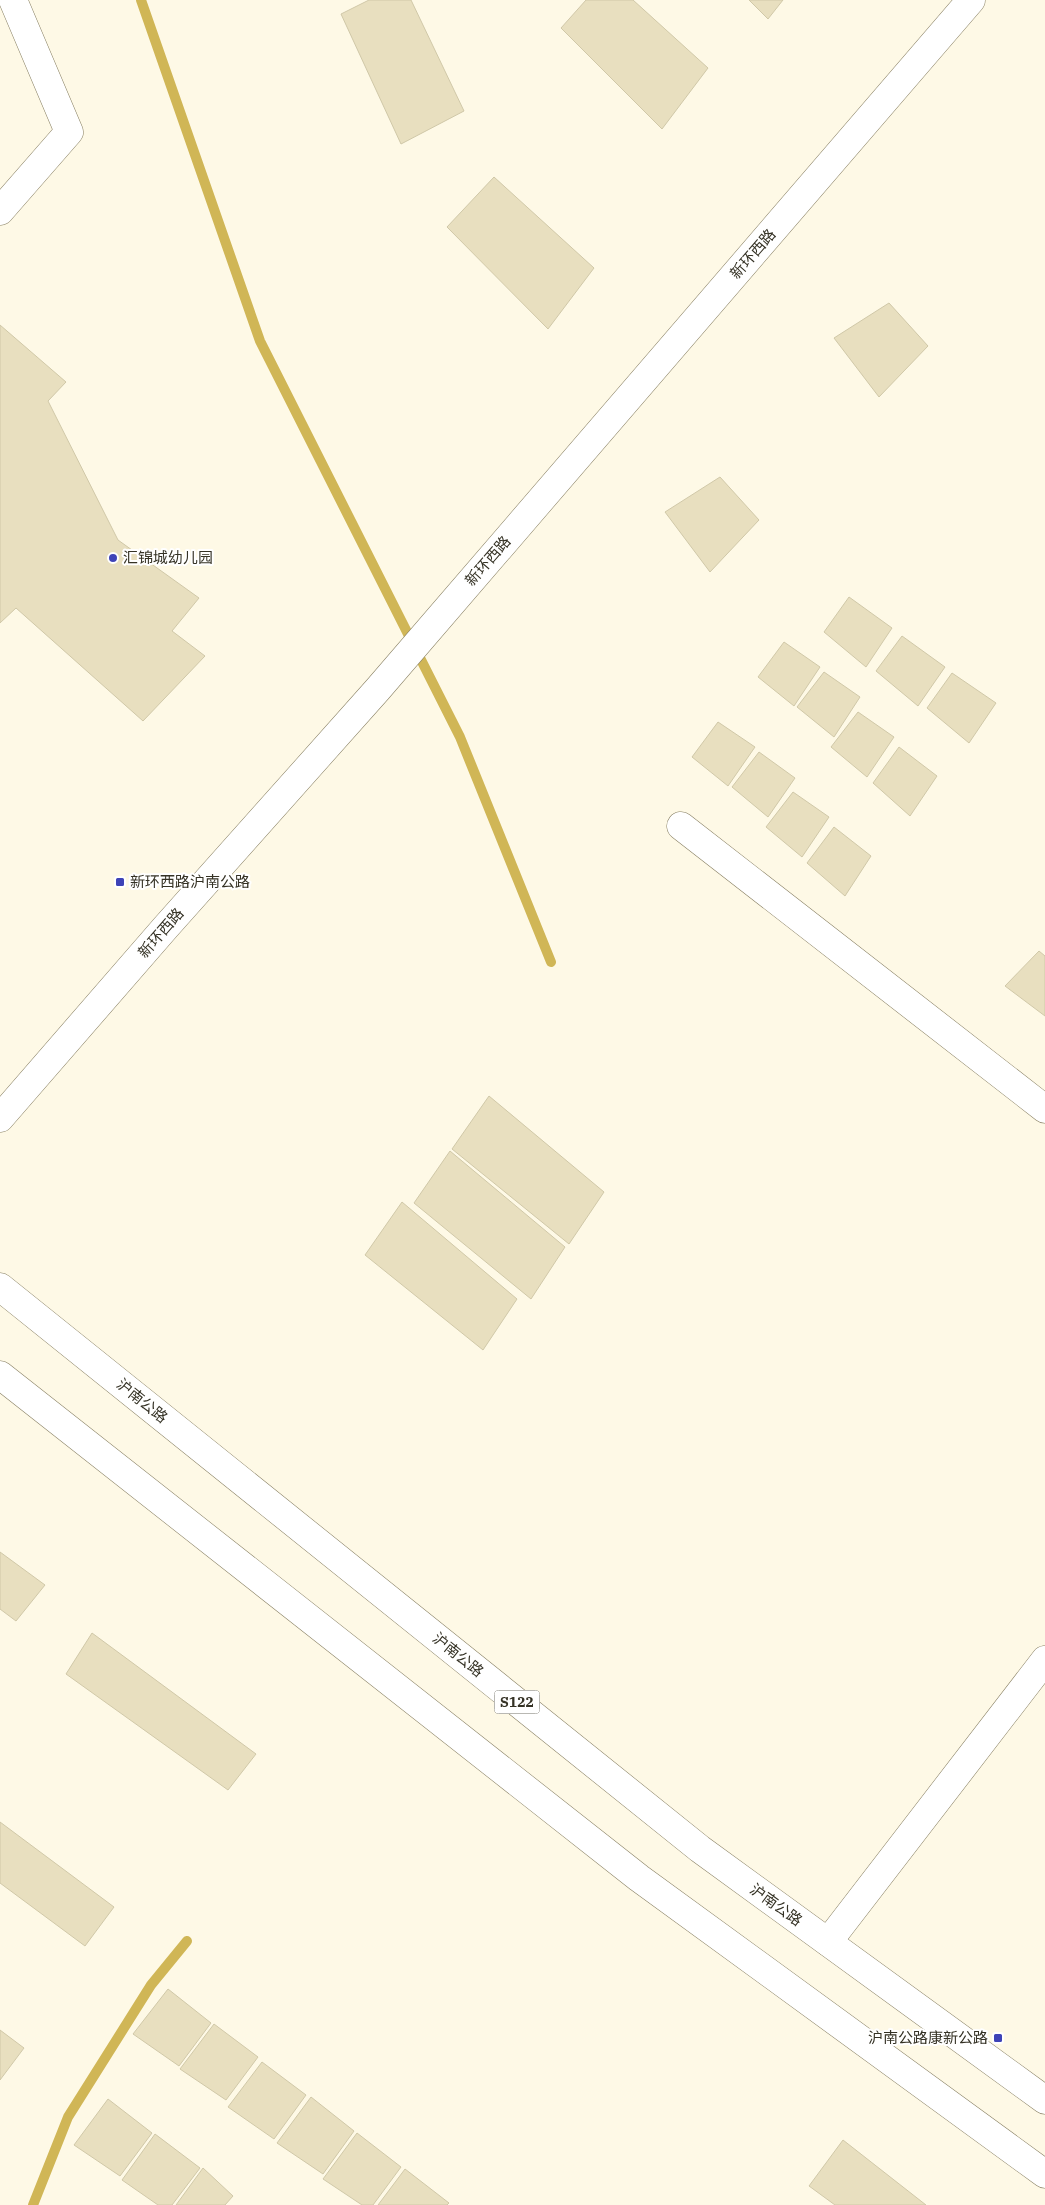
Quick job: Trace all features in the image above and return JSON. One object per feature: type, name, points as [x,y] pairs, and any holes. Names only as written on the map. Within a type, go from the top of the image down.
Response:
[{"type":"main road","points":[[0,211],[69,132],[13,0]]},
{"type":"main road","name":"新环西路","points":[[0,1118],[165,928],[472,581],[971,0]]},
{"type":"main road","points":[[681,826],[1045,1109]]},
{"type":"main road","name":"沪南公路","points":[[0,1287],[700,1849],[1045,2100]]},
{"type":"main road","points":[[0,1375],[639,1878],[1045,2174]]},
{"type":"main road","points":[[828,1942],[1045,1660]]},
{"type":"building","points":[[369,0],[411,0],[464,111],[401,144],[341,14]]},
{"type":"building","points":[[586,0],[633,0],[708,68],[662,129],[561,28]]},
{"type":"building","points":[[749,0],[783,0],[768,19]]},
{"type":"building","points":[[494,177],[594,268],[548,329],[447,227]]},
{"type":"building","points":[[889,303],[928,346],[879,397],[834,338]]},
{"type":"building","points":[[0,325],[66,382],[48,401],[118,540],[199,598],[172,631],[205,656],[143,721],[16,608],[0,623]]},
{"type":"building","points":[[720,477],[759,520],[710,572],[665,512]]},
{"type":"building","points":[[849,597],[892,628],[866,667],[824,632]]},
{"type":"building","points":[[902,636],[945,667],[918,706],[876,671]]},
{"type":"building","points":[[784,642],[820,667],[794,706],[758,677]]},
{"type":"building","points":[[824,672],[860,697],[834,737],[797,707]]},
{"type":"building","points":[[952,673],[996,703],[969,743],[927,708]]},
{"type":"building","points":[[858,712],[894,737],[867,777],[831,747]]},
{"type":"building","points":[[718,722],[755,747],[728,786],[692,757]]},
{"type":"building","points":[[899,747],[937,776],[910,816],[873,783]]},
{"type":"building","points":[[759,752],[795,778],[768,817],[732,787]]},
{"type":"building","points":[[793,792],[829,817],[802,857],[766,827]]},
{"type":"building","points":[[834,827],[871,856],[845,896],[807,863]]},
{"type":"building","points":[[1039,951],[1045,956],[1045,1016],[1005,986]]},
{"type":"building","points":[[489,1096],[604,1192],[569,1244],[452,1149]]},
{"type":"building","points":[[450,1151],[565,1247],[531,1299],[414,1203]]},
{"type":"building","points":[[402,1202],[517,1299],[483,1350],[365,1255]]},
{"type":"building","points":[[0,1552],[45,1585],[16,1621],[0,1609]]},
{"type":"building","points":[[92,1633],[256,1754],[228,1790],[66,1674]]},
{"type":"building","points":[[0,1822],[114,1907],[85,1946],[0,1883]]},
{"type":"building","points":[[168,1989],[211,2023],[179,2066],[133,2034]]},
{"type":"building","points":[[214,2024],[258,2057],[226,2100],[180,2069]]},
{"type":"building","points":[[0,2030],[24,2048],[0,2080]]},
{"type":"building","points":[[262,2062],[306,2095],[274,2139],[228,2107]]},
{"type":"building","points":[[311,2097],[354,2131],[323,2174],[277,2143]]},
{"type":"building","points":[[108,2099],[152,2133],[120,2176],[74,2145]]},
{"type":"building","points":[[357,2133],[401,2167],[373,2205],[362,2205],[323,2179]]},
{"type":"building","points":[[155,2134],[200,2168],[172,2205],[158,2205],[122,2180]]},
{"type":"building","points":[[843,2140],[926,2205],[835,2205],[809,2186]]},
{"type":"building","points":[[203,2168],[233,2196],[225,2205],[176,2205]]},
{"type":"building","points":[[405,2169],[449,2203],[447,2205],[378,2205]]},
{"type":"waterway","points":[[141,0],[260,341],[460,737],[551,962]]},
{"type":"waterway","points":[[33,2205],[68,2117],[151,1985],[187,1941]]},
{"type":"place","name":"汇锦城幼儿园","points":[[113,558]]},
{"type":"place","name":"新环西路沪南公路","points":[[120,882]]},
{"type":"place","name":"沪南公路康新公路","points":[[998,2038]]}]
